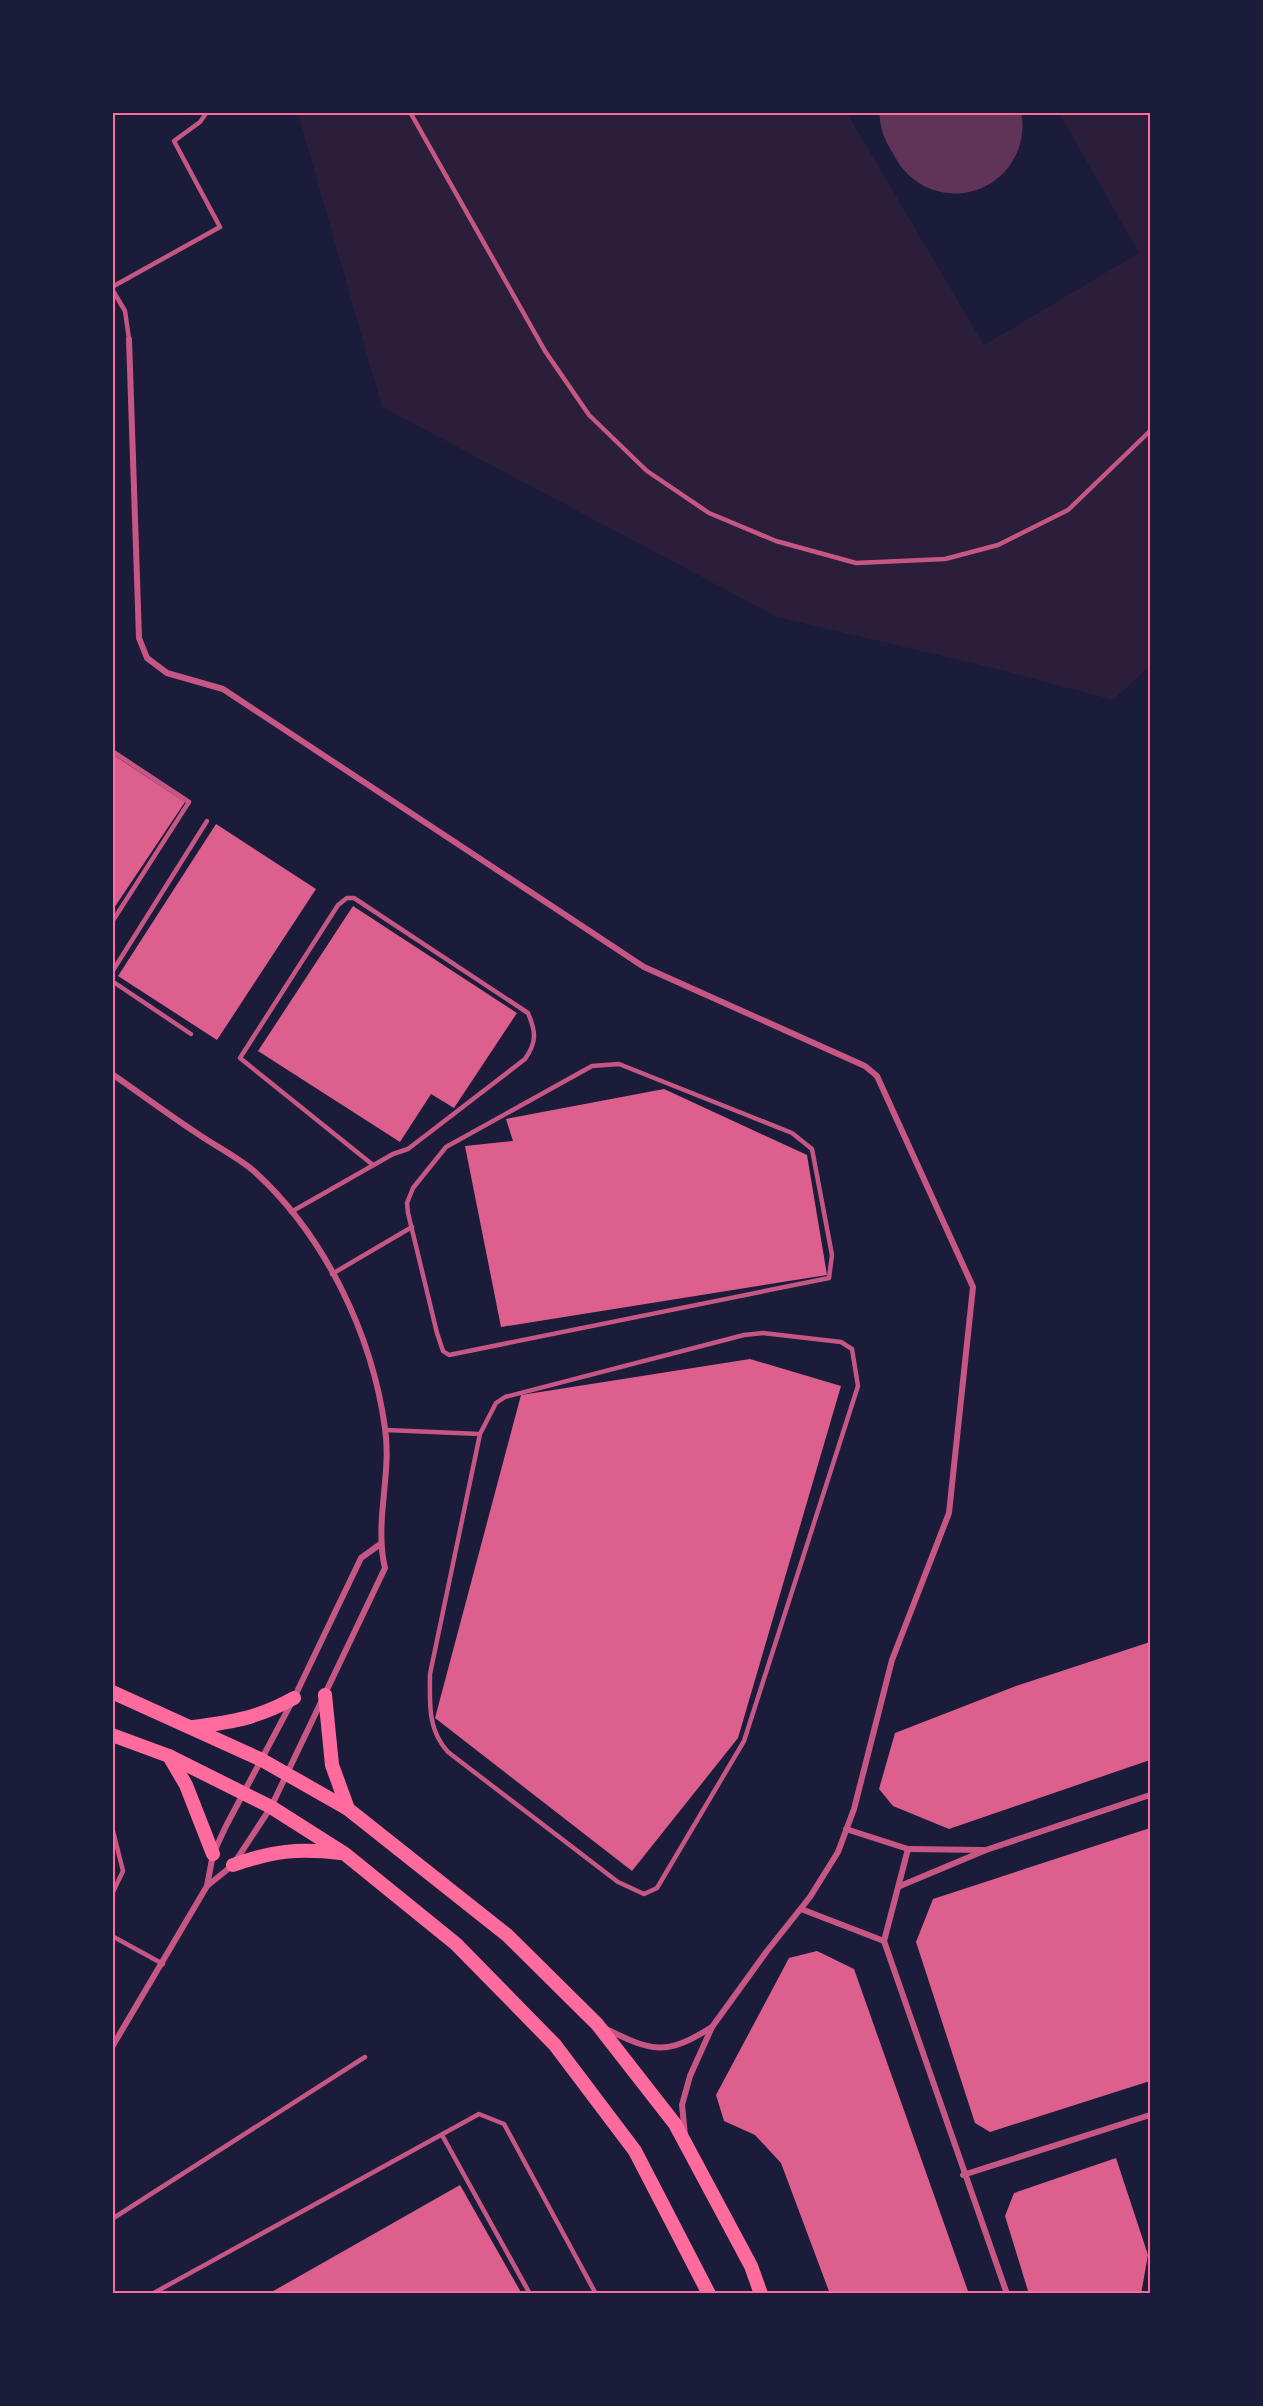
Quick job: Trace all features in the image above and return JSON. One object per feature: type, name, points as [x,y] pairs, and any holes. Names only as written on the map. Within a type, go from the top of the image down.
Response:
[{"type":"main road","points":[[112,1692],[261,1760],[348,1809],[507,1935],[597,2024],[675,2124],[751,2266],[760,2294]]},
{"type":"main road","points":[[325,1695],[332,1765],[348,1809]]},
{"type":"main road","points":[[193,1727],[242,1721],[268,1712],[294,1698]]},
{"type":"main road","points":[[112,1735],[170,1756],[271,1807],[345,1854],[456,1944],[555,2045],[635,2151],[709,2294]]},
{"type":"main road","points":[[170,1756],[190,1793],[213,1854]]},
{"type":"main road","points":[[233,1865],[288,1850],[306,1849],[345,1854]]},
{"type":"street","points":[[129,339],[139,638],[147,658],[167,673],[224,690],[644,967],[865,1066],[877,1076],[973,1287],[949,1513],[892,1660],[854,1809],[838,1852],[801,1909],[712,2027],[690,2076],[682,2105],[686,2144]]},
{"type":"street","points":[[112,1074],[255,1172],[291,1212],[332,1274],[352,1311],[376,1376],[386,1430],[387,1467],[379,1545],[385,1569],[271,1807],[233,1865],[207,1886]]},
{"type":"street","points":[[112,2047],[207,1886],[213,1854],[294,1698],[361,1558],[379,1545]]},
{"type":"street","points":[[900,1886],[986,1850],[1150,1795]]},
{"type":"street","points":[[846,1829],[908,1849],[986,1850]]},
{"type":"street","points":[[908,1849],[884,1941],[963,2175],[1007,2294]]},
{"type":"street","points":[[801,1909],[884,1941]]},
{"type":"street","points":[[597,2024],[641,2046],[662,2049],[687,2043],[712,2027]]},
{"type":"street","points":[[963,2175],[1150,2115]]},
{"type":"lane","points":[[129,339],[125,311],[112,288],[220,227],[174,141],[200,122],[207,112]]},
{"type":"lane","points":[[410,112],[545,351],[589,415],[647,471],[710,513],[776,541],[856,563],[945,559],[998,545],[1068,510],[1150,430]]},
{"type":"lane","points":[[112,751],[189,802],[112,922]]},
{"type":"lane","points":[[112,972],[207,821]]},
{"type":"lane","points":[[291,1212],[373,1165],[408,1149],[525,1059],[534,1047],[528,1013],[354,898],[346,898],[338,905],[240,1058],[373,1165]]},
{"type":"lane","points":[[112,981],[191,1034]]},
{"type":"lane","points":[[619,1064],[792,1133],[812,1149],[832,1255],[832,1268],[829,1278],[449,1355],[443,1351],[437,1333],[412,1227],[407,1203],[413,1188],[446,1147],[592,1066],[619,1064]]},
{"type":"lane","points":[[332,1274],[412,1227]]},
{"type":"lane","points":[[762,1333],[841,1342],[852,1349],[858,1386],[744,1741],[657,1888],[644,1894],[618,1882],[448,1752],[436,1739],[432,1726],[430,1674],[480,1434],[496,1403],[505,1397],[744,1335],[762,1333]]},
{"type":"lane","points":[[386,1430],[480,1434]]},
{"type":"lane","points":[[112,1827],[123,1871],[112,1894]]},
{"type":"lane","points":[[112,1936],[163,1964]]},
{"type":"lane","points":[[112,2218],[365,2057]]},
{"type":"lane","points":[[152,2294],[479,2114],[504,2124],[596,2294]]},
{"type":"lane","points":[[442,2135],[530,2294]]},
{"type":"shaded area","points":[[298,113],[847,113],[984,345],[1139,253],[1059,113],[1150,113],[1150,666],[1113,700],[989,667],[777,617],[382,407]]},
{"type":"building","points":[[112,754],[185,802],[112,911]]},
{"type":"building","points":[[216,824],[316,889],[217,1040],[118,976]]},
{"type":"building","points":[[353,906],[517,1013],[454,1108],[431,1094],[400,1142],[258,1051]]},
{"type":"building","points":[[664,1089],[807,1155],[827,1275],[501,1327],[465,1146],[513,1141],[506,1119]]},
{"type":"building","points":[[750,1359],[841,1386],[738,1738],[632,1871],[435,1718],[521,1395]]},
{"type":"building","points":[[1150,1642],[1150,1760],[949,1829],[893,1806],[879,1789],[895,1733],[1016,1686]]},
{"type":"building","points":[[1150,1828],[1150,2081],[990,2132],[975,2123],[916,1942],[933,1899]]},
{"type":"building","points":[[817,1951],[854,1969],[969,2294],[830,2294],[781,2163],[755,2135],[724,2121],[716,2095],[789,1958]]},
{"type":"building","points":[[1116,2158],[1148,2255],[1141,2294],[1029,2294],[1005,2216],[1014,2193]]},
{"type":"building","points":[[460,2185],[522,2294],[268,2294]]},
{"type":"runway","points":[[947,112],[955,126]]}]
